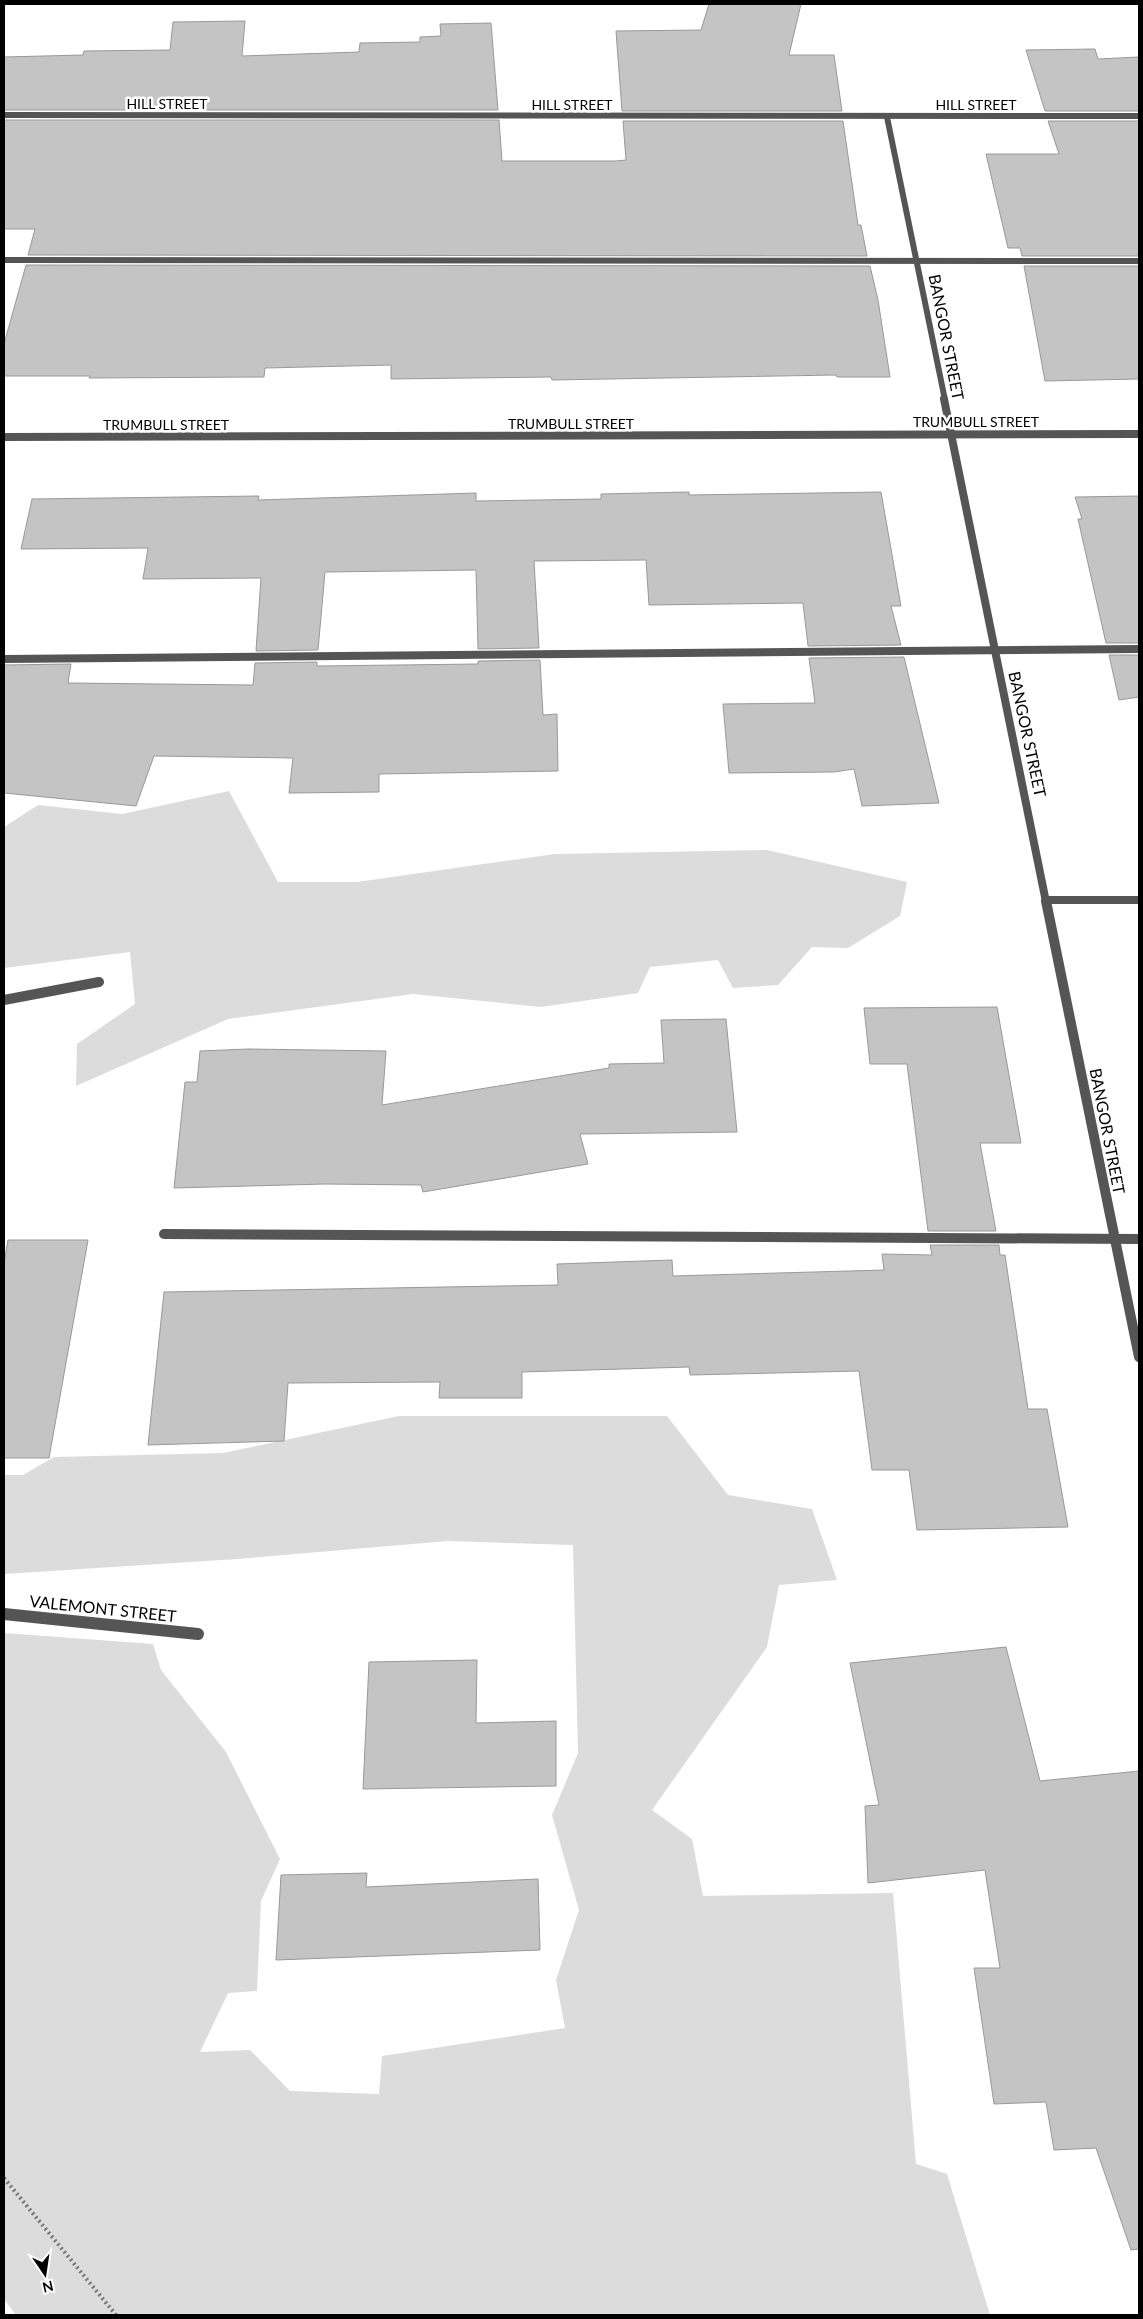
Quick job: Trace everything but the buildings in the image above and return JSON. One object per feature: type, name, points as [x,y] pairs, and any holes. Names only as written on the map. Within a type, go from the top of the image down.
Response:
[{"type":"street","name":"HILL STREET","points":[[4,115],[1139,116]]},
{"type":"street","name":"BANGOR STREET","points":[[887,116],[1139,1357]]},
{"type":"street","points":[[4,260],[916,259],[1139,261]]},
{"type":"street","name":"TRUMBULL STREET","points":[[4,437],[1139,434]]},
{"type":"street","points":[[4,659],[1139,649]]},
{"type":"street","points":[[1046,900],[1139,900]]},
{"type":"street","points":[[4,1000],[99,982]]},
{"type":"street","points":[[164,1234],[1139,1239]]},
{"type":"street","name":"VALEMONT STREET","points":[[4,1614],[198,1634]]},
{"type":"path","points":[[4,2178],[116,2315]]},
{"type":"shaded area","points":[[229,791],[278,882],[357,882],[555,854],[767,850],[907,882],[900,916],[848,948],[812,947],[778,985],[733,988],[718,960],[650,967],[638,993],[541,1007],[413,994],[228,1019],[76,1086],[77,1044],[135,1004],[130,952],[4,968],[4,827],[38,805],[122,814]]},
{"type":"shaded area","points":[[399,1416],[667,1416],[728,1495],[812,1509],[837,1580],[779,1585],[767,1647],[652,1810],[692,1839],[703,1896],[893,1893],[916,2164],[947,2174],[990,2315],[16,2315],[4,2299],[4,1633],[153,1644],[161,1670],[226,1752],[280,1859],[261,1901],[257,1991],[228,1993],[200,2052],[250,2050],[290,2091],[379,2094],[382,2056],[565,2028],[556,1980],[579,1910],[552,1815],[578,1753],[573,1545],[448,1541],[237,1559],[4,1574],[4,1475],[23,1475],[54,1457],[223,1453]]}]
